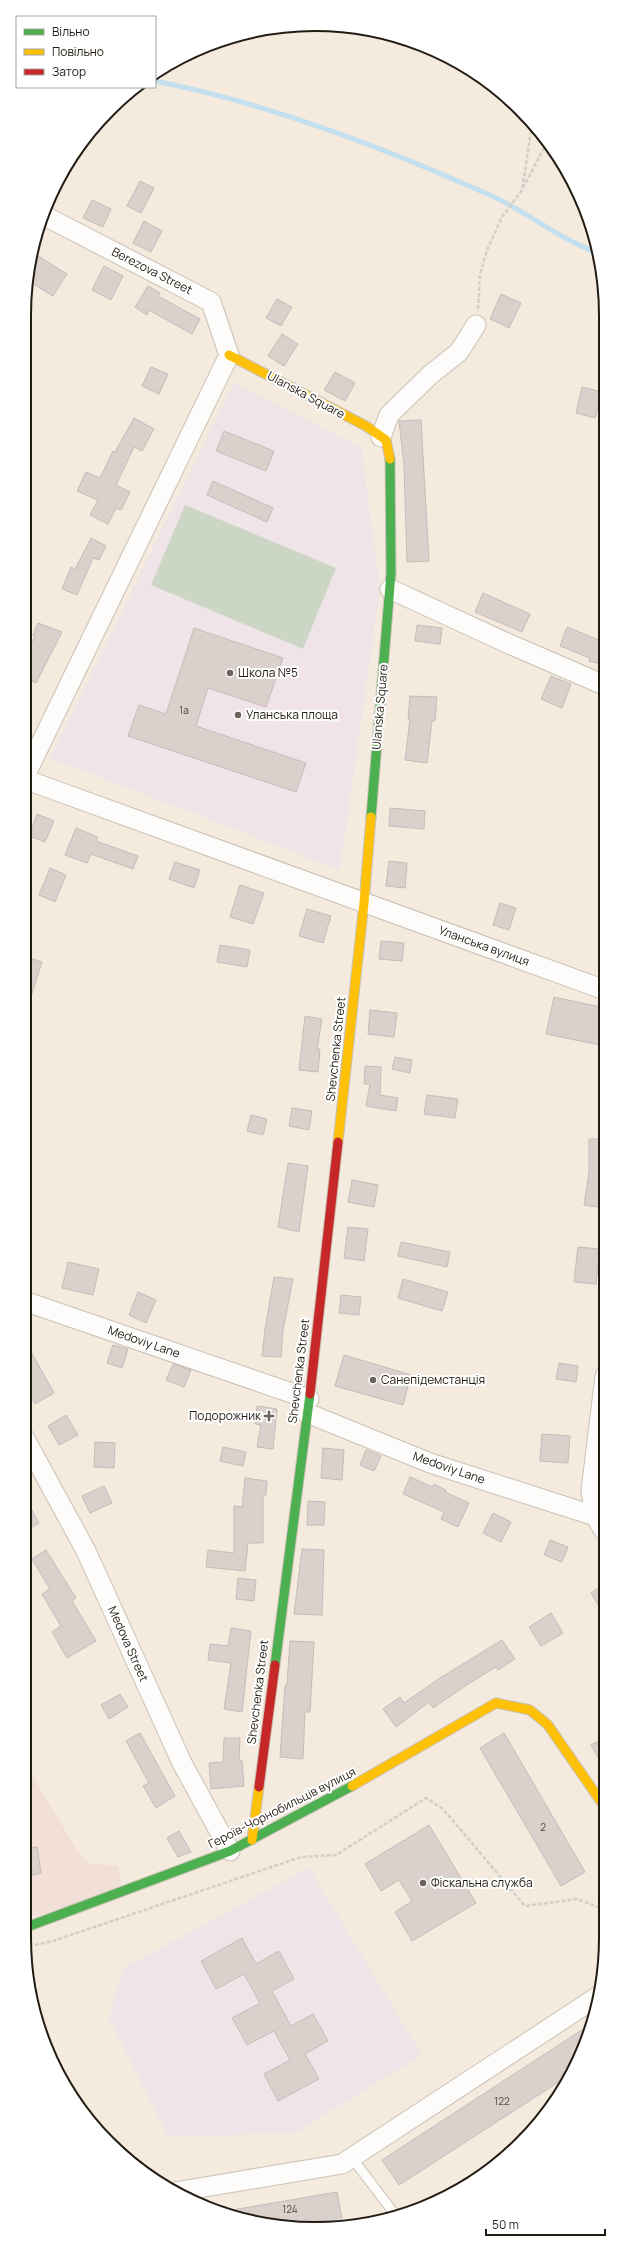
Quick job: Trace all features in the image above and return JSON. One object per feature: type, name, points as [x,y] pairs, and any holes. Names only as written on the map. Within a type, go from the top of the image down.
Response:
[{"type":"street","name":"Berezova Street","points":[[48,218],[211,302],[229,355]]},
{"type":"street","points":[[381,437],[389,415],[430,375],[459,352],[476,325]]},
{"type":"street","points":[[31,764],[229,355]]},
{"type":"street","name":"Ulanska Square","points":[[229,355],[366,426],[386,440],[391,465],[390,589],[364,903]]},
{"type":"street","points":[[390,589],[507,643],[599,683]]},
{"type":"street","points":[[31,781],[364,903]]},
{"type":"street","name":"Уланська вулиця","points":[[364,903],[599,988]]},
{"type":"street","name":"Shevchenka Street","points":[[252,1840],[308,1406],[364,903]]},
{"type":"street","name":"Medoviy Lane","points":[[31,1304],[308,1406],[430,1463],[594,1516]]},
{"type":"street","points":[[599,1425],[591,1490],[594,1516],[599,1523]]},
{"type":"street","name":"Medova Street","points":[[31,1450],[86,1551],[182,1763],[230,1851]]},
{"type":"street","name":"Героїв-Чорнобильців вулиця","points":[[31,1925],[230,1851],[328,1800],[496,1703],[530,1710],[548,1725],[599,1799]]},
{"type":"street","points":[[184,2190],[342,2164],[592,2000]]},
{"type":"lane","points":[[352,2158],[392,2211]]},
{"type":"path","points":[[522,190],[531,131]]},
{"type":"path","points":[[476,325],[479,303],[480,274],[487,250],[504,214],[522,190],[544,148]]},
{"type":"path","points":[[32,1946],[60,1939],[301,1857],[336,1855],[426,1798],[443,1809],[525,1906],[577,1899],[599,1907]]},
{"type":"shaded area","name":"Школа №5","points":[[234,383],[361,447],[380,588],[340,870],[50,758]]},
{"type":"shaded area","points":[[31,1774],[77,1850],[88,1863],[118,1866],[123,1896],[31,1916]]},
{"type":"shaded area","points":[[309,1868],[422,2055],[295,2133],[168,2137],[109,2018],[124,1968]]},
{"type":"green space","points":[[185,505],[336,568],[303,649],[151,585]]},
{"type":"building","points":[[140,181],[154,188],[141,213],[127,206]]},
{"type":"building","points":[[92,200],[111,209],[103,227],[83,218]]},
{"type":"building","points":[[144,221],[162,231],[151,252],[133,243]]},
{"type":"building","points":[[37,255],[67,274],[53,296],[33,284]]},
{"type":"building","points":[[104,266],[123,276],[111,300],[92,290]]},
{"type":"building","points":[[148,286],[160,293],[158,296],[200,319],[192,334],[149,310],[147,315],[135,307]]},
{"type":"building","points":[[501,294],[521,303],[509,328],[490,319]]},
{"type":"building","points":[[277,299],[292,307],[281,326],[266,318]]},
{"type":"building","points":[[282,334],[298,344],[284,366],[268,356]]},
{"type":"building","points":[[151,367],[168,374],[159,394],[142,386]]},
{"type":"building","points":[[335,372],[355,383],[345,401],[324,390]]},
{"type":"building","points":[[582,387],[599,391],[599,403],[595,418],[576,413]]},
{"type":"building","points":[[134,418],[154,429],[142,451],[134,447],[116,485],[130,492],[121,510],[116,508],[108,524],[90,515],[98,500],[77,491],[86,472],[100,478],[113,451],[115,452]]},
{"type":"building","points":[[421,420],[429,561],[407,562],[404,465],[399,421]]},
{"type":"building","points":[[224,431],[274,451],[266,471],[216,451]]},
{"type":"building","points":[[213,481],[273,508],[267,522],[207,495]]},
{"type":"building","points":[[91,538],[106,546],[99,560],[93,558],[77,595],[62,589],[71,567],[75,569]]},
{"type":"building","points":[[483,593],[530,614],[522,632],[475,612]]},
{"type":"building","points":[[38,623],[62,632],[36,683],[31,680],[31,644],[35,636],[33,635]]},
{"type":"building","points":[[417,625],[442,628],[440,644],[415,641]]},
{"type":"building","points":[[567,627],[599,640],[599,664],[589,661],[590,658],[560,646]]},
{"type":"building","points":[[194,628],[283,658],[266,707],[208,688],[196,726],[306,763],[296,792],[128,736],[139,705],[166,714]]},
{"type":"building","points":[[551,676],[571,684],[562,708],[541,699]]},
{"type":"building","points":[[410,696],[437,697],[435,721],[432,721],[427,763],[405,760],[410,719],[408,719]]},
{"type":"building","points":[[390,808],[425,811],[424,829],[389,826]]},
{"type":"building","points":[[37,814],[54,821],[45,842],[31,837],[31,830]]},
{"type":"building","points":[[76,828],[98,837],[96,841],[138,856],[133,869],[91,854],[87,863],[65,855]]},
{"type":"building","points":[[389,861],[407,863],[405,888],[386,886]]},
{"type":"building","points":[[175,862],[200,870],[194,888],[169,879]]},
{"type":"building","points":[[50,868],[66,875],[55,902],[39,895]]},
{"type":"building","points":[[240,885],[264,893],[253,924],[230,917]]},
{"type":"building","points":[[500,903],[516,908],[509,930],[493,925]]},
{"type":"building","points":[[307,909],[331,916],[323,943],[299,936]]},
{"type":"building","points":[[381,941],[404,943],[402,961],[379,959]]},
{"type":"building","points":[[220,945],[250,950],[247,967],[217,962]]},
{"type":"building","points":[[31,958],[42,962],[31,996]]},
{"type":"building","points":[[554,997],[599,1007],[599,1045],[546,1034]]},
{"type":"building","points":[[370,1010],[397,1013],[394,1037],[368,1034]]},
{"type":"building","points":[[305,1016],[322,1019],[317,1049],[320,1049],[318,1072],[299,1070]]},
{"type":"building","points":[[395,1057],[412,1060],[410,1073],[392,1069]]},
{"type":"building","points":[[365,1066],[381,1067],[380,1095],[398,1098],[396,1111],[366,1106],[370,1084],[364,1084]]},
{"type":"building","points":[[427,1095],[458,1099],[455,1118],[424,1114]]},
{"type":"building","points":[[292,1108],[312,1111],[309,1130],[289,1126]]},
{"type":"building","points":[[251,1115],[267,1119],[263,1135],[247,1131]]},
{"type":"building","points":[[589,1139],[599,1139],[599,1207],[584,1205],[589,1172]]},
{"type":"building","points":[[288,1163],[308,1166],[299,1232],[278,1227]]},
{"type":"building","points":[[352,1180],[378,1185],[374,1207],[348,1202]]},
{"type":"building","points":[[348,1227],[368,1229],[364,1261],[344,1258]]},
{"type":"building","points":[[401,1242],[450,1252],[447,1267],[398,1256]]},
{"type":"building","points":[[578,1247],[599,1249],[596,1284],[574,1282]]},
{"type":"building","points":[[68,1262],[99,1269],[93,1295],[62,1288]]},
{"type":"building","points":[[274,1277],[293,1279],[283,1330],[281,1357],[262,1356]]},
{"type":"building","points":[[403,1279],[448,1292],[442,1311],[398,1298]]},
{"type":"building","points":[[138,1292],[156,1300],[146,1323],[129,1315]]},
{"type":"building","points":[[341,1295],[361,1297],[359,1315],[339,1313]]},
{"type":"building","points":[[113,1345],[128,1349],[122,1368],[107,1363]]},
{"type":"building","points":[[31,1352],[54,1393],[35,1404],[31,1397]]},
{"type":"building","name":"Санепідемстанція","points":[[344,1355],[411,1375],[403,1405],[335,1386]]},
{"type":"building","points":[[559,1363],[578,1366],[576,1382],[556,1379]]},
{"type":"building","points":[[173,1364],[191,1370],[184,1387],[166,1380]]},
{"type":"building","points":[[257,1406],[277,1409],[273,1449],[257,1447],[261,1425],[255,1424]]},
{"type":"building","points":[[66,1415],[78,1435],[59,1445],[48,1426]]},
{"type":"building","points":[[542,1434],[570,1436],[568,1463],[540,1461]]},
{"type":"building","points":[[95,1442],[115,1443],[114,1468],[94,1467]]},
{"type":"building","points":[[223,1447],[246,1452],[243,1466],[220,1461]]},
{"type":"building","points":[[323,1448],[344,1450],[342,1480],[321,1478]]},
{"type":"building","points":[[366,1450],[381,1456],[374,1471],[360,1465]]},
{"type":"building","points":[[410,1477],[433,1487],[434,1484],[446,1490],[445,1492],[469,1503],[458,1527],[441,1519],[444,1512],[403,1494]]},
{"type":"building","points":[[245,1478],[267,1481],[266,1495],[263,1495],[263,1543],[248,1543],[245,1571],[206,1567],[208,1550],[234,1553],[234,1506],[242,1507]]},
{"type":"building","points":[[104,1486],[112,1503],[90,1513],[82,1496]]},
{"type":"building","points":[[308,1501],[325,1502],[324,1525],[307,1525]]},
{"type":"building","points":[[31,1509],[39,1523],[31,1528]]},
{"type":"building","points":[[493,1513],[511,1522],[501,1542],[483,1533]]},
{"type":"building","points":[[550,1540],[568,1547],[562,1562],[544,1555]]},
{"type":"building","points":[[302,1549],[324,1550],[322,1615],[294,1614]]},
{"type":"building","points":[[46,1550],[76,1598],[72,1601],[96,1641],[67,1658],[52,1632],[61,1626],[42,1594],[50,1589],[32,1559]]},
{"type":"building","points":[[238,1578],[256,1580],[254,1601],[236,1599]]},
{"type":"building","points":[[599,1588],[599,1606],[591,1593]]},
{"type":"building","points":[[551,1613],[563,1633],[541,1646],[529,1627]]},
{"type":"building","points":[[231,1628],[251,1631],[242,1712],[224,1709],[231,1663],[208,1660],[210,1644],[228,1646]]},
{"type":"building","points":[[502,1640],[515,1659],[498,1670],[496,1667],[433,1708],[429,1702],[396,1727],[383,1709],[400,1697],[404,1703],[440,1678]]},
{"type":"building","points":[[290,1641],[314,1642],[310,1712],[305,1712],[303,1759],[280,1757]]},
{"type":"building","points":[[120,1694],[128,1707],[109,1719],[101,1705]]},
{"type":"building","points":[[140,1733],[175,1796],[156,1808],[143,1786],[149,1783],[126,1741]]},
{"type":"building","points":[[504,1733],[585,1872],[561,1886],[480,1748]]},
{"type":"building","points":[[224,1738],[240,1738],[239,1761],[242,1760],[244,1786],[211,1789],[209,1763],[223,1762]]},
{"type":"building","points":[[599,1741],[599,1759],[591,1745]]},
{"type":"building","points":[[429,1825],[476,1903],[412,1941],[395,1912],[412,1901],[399,1880],[381,1891],[365,1864]]},
{"type":"building","points":[[179,1831],[191,1852],[178,1857],[167,1838]]},
{"type":"building","points":[[37,1847],[41,1873],[31,1875],[31,1848]]},
{"type":"building","points":[[242,1938],[256,1964],[279,1951],[294,1979],[272,1991],[291,2026],[313,2014],[328,2041],[305,2054],[319,2079],[278,2101],[264,2074],[290,2060],[274,2031],[247,2045],[232,2018],[260,2003],[244,1974],[216,1989],[201,1961]]},
{"type":"building","points":[[584,2028],[570,2064],[561,2081],[399,2185],[382,2160]]},
{"type":"building","points":[[337,2192],[342,2221],[315,2222],[278,2220],[234,2210]]},
{"type":"waterway","points":[[156,81],[241,102],[284,115],[326,129],[410,161],[492,196],[557,233],[591,250]]},
{"type":"traffic: fast","points":[[371,817],[391,573],[390,459]]},
{"type":"traffic: fast","points":[[275,1665],[310,1394]]},
{"type":"traffic: fast","points":[[31,1925],[230,1851],[352,1786]]},
{"type":"traffic: slow","points":[[229,355],[366,426],[386,440],[390,459]]},
{"type":"traffic: slow","points":[[338,1142],[364,903],[371,817]]},
{"type":"traffic: slow","points":[[352,1786],[496,1703],[530,1710],[548,1725],[599,1799]]},
{"type":"traffic: slow","points":[[252,1840],[259,1787]]},
{"type":"traffic: jam","points":[[310,1394],[338,1142]]},
{"type":"traffic: jam","points":[[259,1787],[275,1665]]},
{"type":"place","name":"Школа №5","points":[[230,673]]},
{"type":"place","name":"Уланська площа","points":[[238,715]]},
{"type":"place","name":"Санепідемстанція","points":[[373,1380]]},
{"type":"place","name":"Подорожник","points":[[269,1416]]},
{"type":"place","name":"Фіскальна служба","points":[[423,1883]]}]
